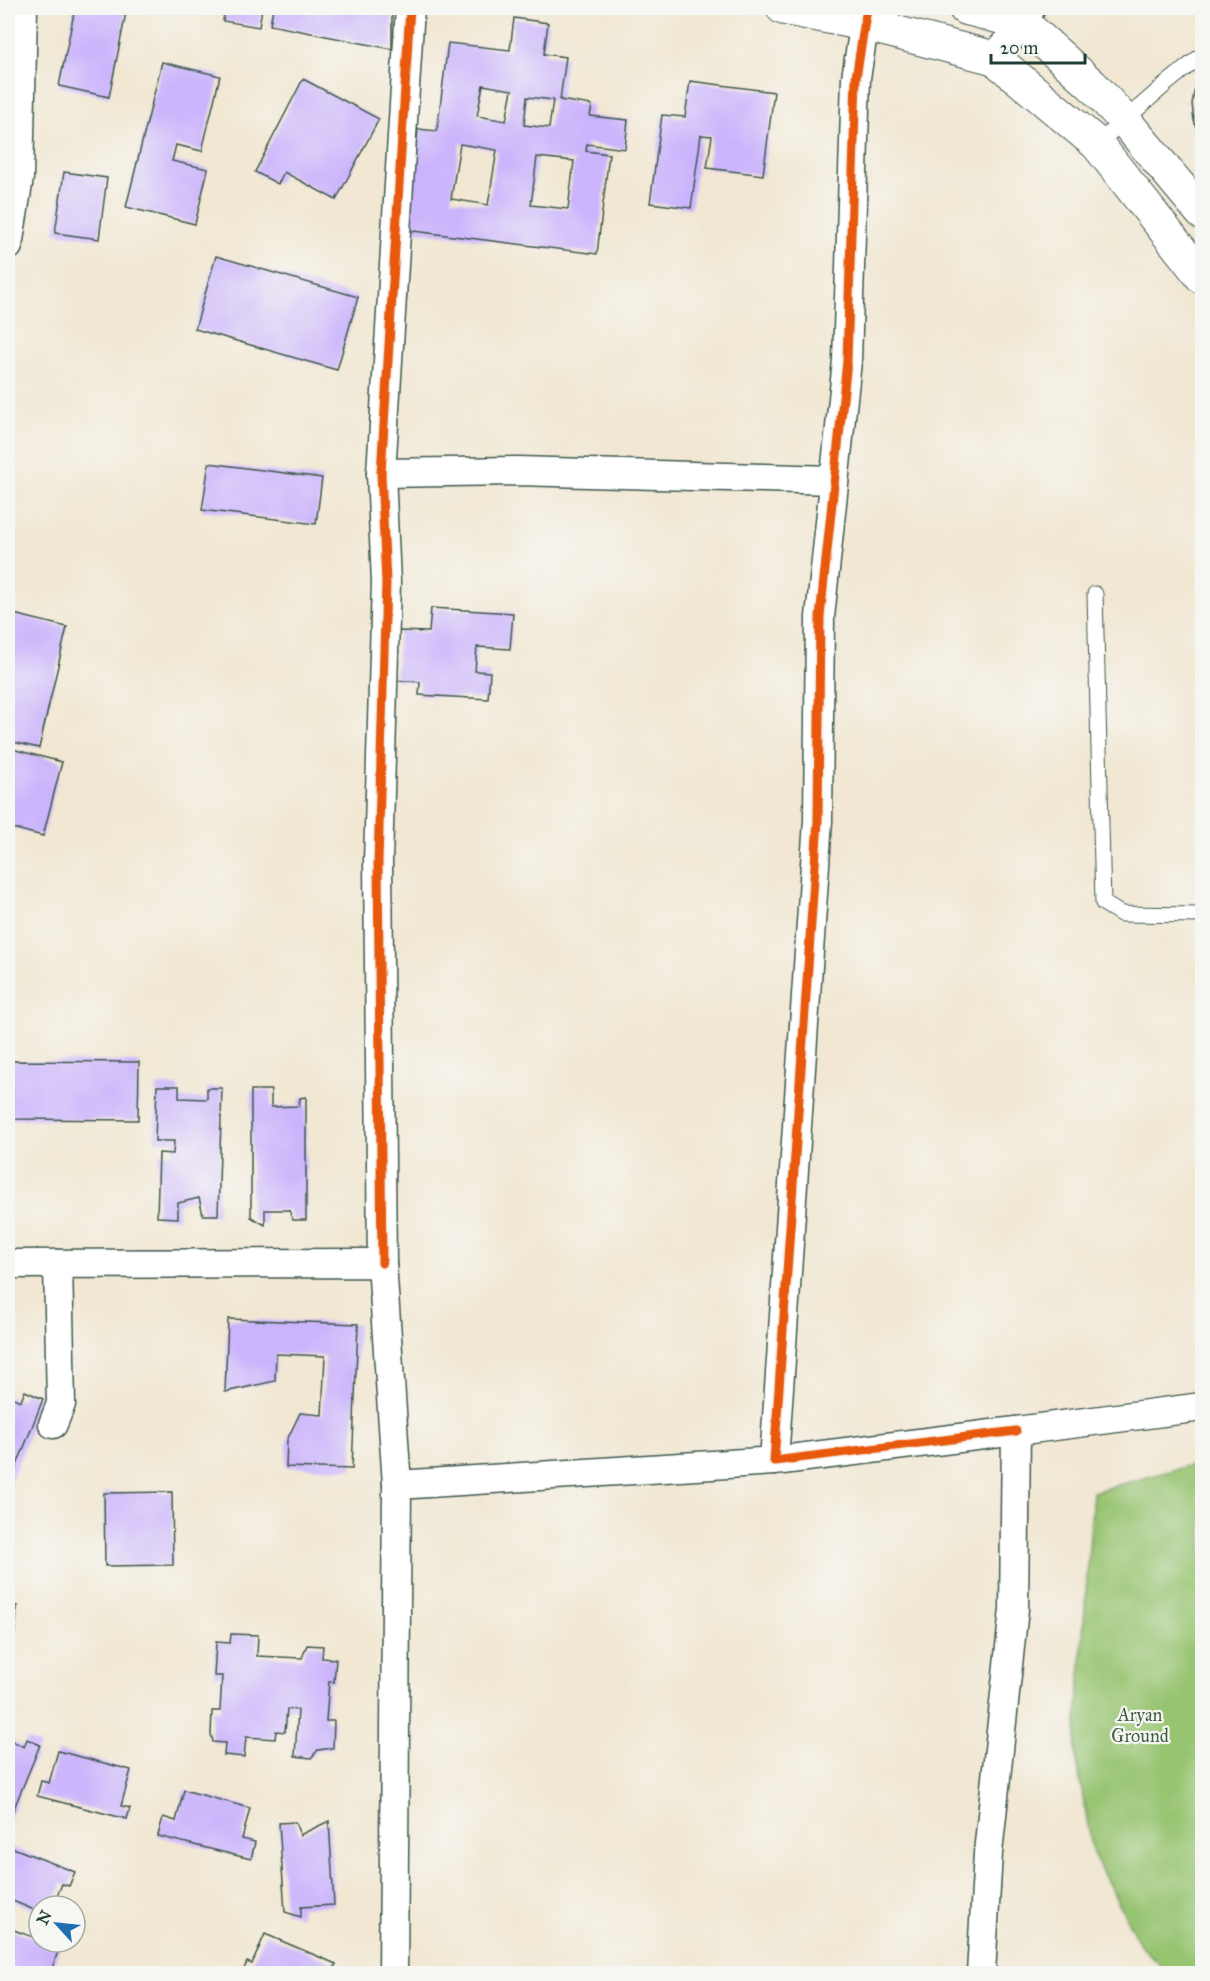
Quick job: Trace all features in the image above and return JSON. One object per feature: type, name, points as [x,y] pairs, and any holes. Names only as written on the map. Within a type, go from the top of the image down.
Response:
[{"type":"street","points":[[8,246],[19,178],[22,8]]},
{"type":"street","points":[[393,1974],[397,1485],[382,1263],[378,863],[386,582],[381,473],[410,8]]},
{"type":"street","points":[[783,8],[866,16],[994,58],[1097,144],[1203,277]]},
{"type":"street","points":[[964,8],[1027,15],[1125,121],[1203,213]]},
{"type":"street","points":[[994,58],[1027,15]]},
{"type":"street","points":[[774,1461],[818,821],[820,617],[847,361],[856,78],[866,16]]},
{"type":"street","points":[[381,473],[518,471],[834,480]]},
{"type":"street","points":[[8,1264],[382,1263]]},
{"type":"street","points":[[53,1425],[60,1404],[58,1264]]},
{"type":"street","points":[[397,1485],[774,1461],[1203,1407]]},
{"type":"street","points":[[981,1974],[988,1853],[1014,1609],[1016,1431]]},
{"type":"lane","points":[[1097,144],[1203,55]]},
{"type":"lane","points":[[1095,594],[1103,903],[1121,915],[1203,915]]},
{"type":"green space","name":"Aryan Ground","points":[[1202,1462],[1202,1973],[1169,1973],[1141,1946],[1093,1854],[1075,1751],[1093,1492]]},
{"type":"building","points":[[75,8],[127,8],[109,97],[59,86]]},
{"type":"building","points":[[225,8],[262,8],[259,27],[223,21]]},
{"type":"building","points":[[273,8],[392,8],[392,49],[270,25]]},
{"type":"building","points":[[514,18],[548,23],[544,54],[566,57],[560,100],[592,105],[590,116],[628,120],[625,149],[587,144],[586,151],[609,154],[597,254],[406,230],[418,129],[437,131],[448,43],[510,50]],"holes":[[[483,85],[512,90],[506,121],[477,116]],[[527,97],[553,100],[549,128],[524,125]],[[460,144],[497,150],[488,205],[451,199]],[[537,157],[574,161],[568,209],[531,205]]]},
{"type":"building","points":[[162,62],[220,76],[202,151],[176,145],[172,161],[208,169],[195,224],[126,207]]},
{"type":"building","points":[[1202,75],[1202,139],[1194,121],[1192,104],[1195,87]]},
{"type":"building","points":[[303,79],[379,119],[336,200],[284,172],[278,184],[255,172]]},
{"type":"building","points":[[690,81],[774,92],[763,175],[707,168],[712,136],[701,135],[691,208],[650,203],[662,115],[685,117]]},
{"type":"building","points":[[64,172],[107,178],[99,239],[55,233]]},
{"type":"building","points":[[216,256],[358,297],[337,370],[195,329]]},
{"type":"building","points":[[209,463],[322,478],[316,524],[202,510]]},
{"type":"building","points":[[431,608],[513,613],[510,649],[477,647],[475,671],[490,672],[488,699],[419,695],[420,682],[395,680],[399,631],[429,632]]},
{"type":"building","points":[[14,614],[67,627],[39,748],[8,741],[8,641]]},
{"type":"building","points":[[8,748],[62,762],[43,836],[8,827]]},
{"type":"building","points":[[10,1061],[139,1062],[138,1120],[10,1119]]},
{"type":"building","points":[[157,1086],[179,1086],[179,1098],[207,1099],[207,1088],[222,1088],[218,1215],[203,1215],[199,1198],[178,1203],[178,1218],[157,1217],[159,1153],[173,1154],[174,1141],[155,1141]]},
{"type":"building","points":[[251,1090],[271,1090],[271,1107],[299,1106],[300,1098],[306,1097],[306,1220],[293,1220],[289,1210],[265,1210],[265,1225],[251,1217]]},
{"type":"building","points":[[228,1319],[358,1324],[352,1469],[286,1467],[287,1440],[300,1413],[322,1415],[325,1356],[276,1354],[275,1381],[225,1392]]},
{"type":"building","points":[[25,1391],[43,1399],[8,1488],[8,1396],[21,1401]]},
{"type":"building","points":[[172,1492],[173,1565],[105,1566],[104,1493]]},
{"type":"building","points":[[8,1605],[17,1606],[9,1690],[8,1690]]},
{"type":"building","points":[[231,1634],[258,1635],[257,1656],[302,1658],[307,1645],[323,1646],[322,1658],[336,1659],[334,1682],[329,1681],[326,1721],[334,1721],[333,1748],[318,1750],[311,1758],[295,1756],[298,1710],[287,1709],[285,1732],[276,1731],[275,1739],[246,1737],[244,1757],[224,1755],[225,1743],[213,1742],[211,1734],[212,1711],[220,1711],[222,1676],[214,1676],[216,1642],[230,1643]]},
{"type":"building","points":[[8,1739],[24,1747],[27,1739],[40,1745],[8,1823]]},
{"type":"building","points":[[58,1751],[131,1770],[121,1806],[130,1808],[127,1819],[37,1796],[41,1781],[49,1783]]},
{"type":"building","points":[[184,1790],[250,1808],[242,1839],[255,1842],[251,1859],[158,1836],[163,1817],[176,1821]]},
{"type":"building","points":[[329,1821],[334,1905],[301,1907],[301,1917],[285,1912],[279,1823],[295,1822],[300,1835]]},
{"type":"building","points":[[8,1846],[75,1872],[69,1886],[62,1884],[58,1894],[27,1894],[27,1907],[8,1899]]},
{"type":"building","points":[[8,1928],[27,1935],[27,1954],[57,1954],[50,1974],[8,1974]]},
{"type":"building","points":[[265,1934],[336,1964],[332,1974],[242,1974],[247,1962],[252,1964]]},
{"type":"cycle path","points":[[382,1263],[378,863],[386,582],[381,473],[410,8]]},
{"type":"cycle path","points":[[867,8],[856,78],[847,361],[820,617],[818,821],[774,1461],[1016,1431]]}]
